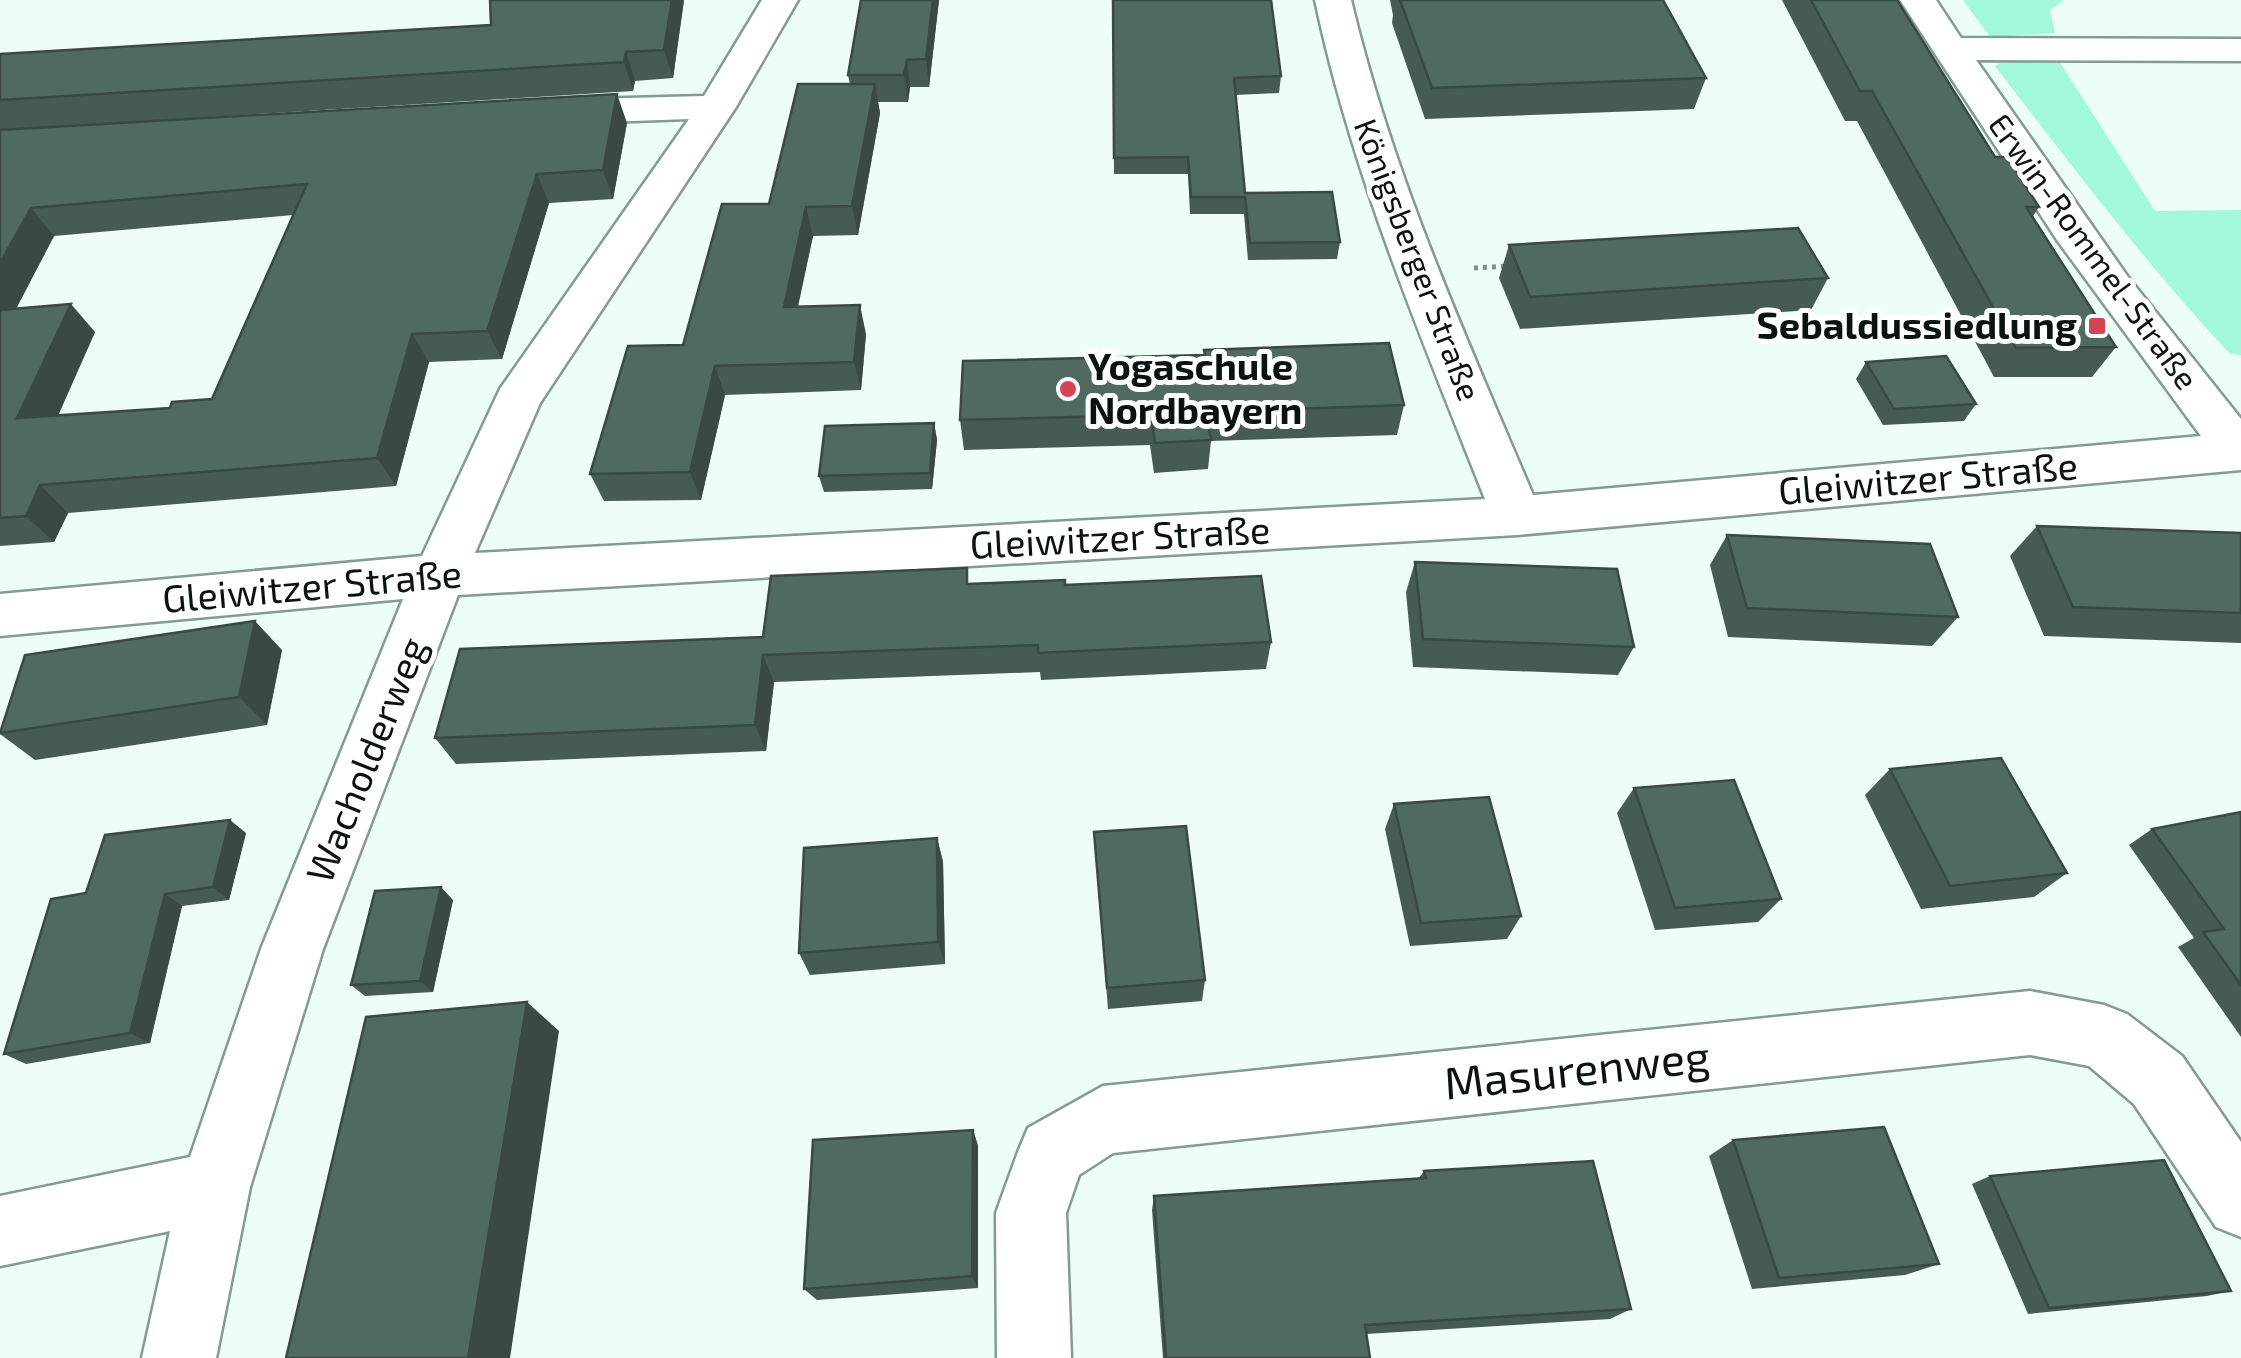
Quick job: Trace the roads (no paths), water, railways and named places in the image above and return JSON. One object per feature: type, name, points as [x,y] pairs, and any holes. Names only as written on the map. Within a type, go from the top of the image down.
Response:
[{"type":"street","name":"Wacholderweg","points":[[179,1358],[214,1187],[292,948],[390,694],[466,512],[517,402],[561,330],[717,107],[780,0]]},
{"type":"street","name":"Königsberger Straße","points":[[1332,0],[1346,71],[1418,271],[1517,516]]},
{"type":"street","name":"Erwin-Rommel-Straße","points":[[1918,0],[2054,204],[2240,451]]},
{"type":"street","points":[[1949,49],[2241,50]]},
{"type":"street","points":[[511,114],[717,107]]},
{"type":"street","points":[[2182,378],[2241,383]]},
{"type":"street","name":"Gleiwitzer Straße","points":[[0,615],[443,574],[1517,516],[2240,451]]},
{"type":"street","name":"Masurenweg","points":[[1034,1358],[1031,1213],[1052,1152],[1103,1120],[2030,1023],[2104,1037],[2158,1080],[2241,1202]]},
{"type":"street","points":[[0,1231],[214,1187]]},
{"type":"place","name":"Sebaldussiedlung","points":[[2097,326]]},
{"type":"place","name":"Yogaschule Nordbayern","points":[[1068,389]]}]
